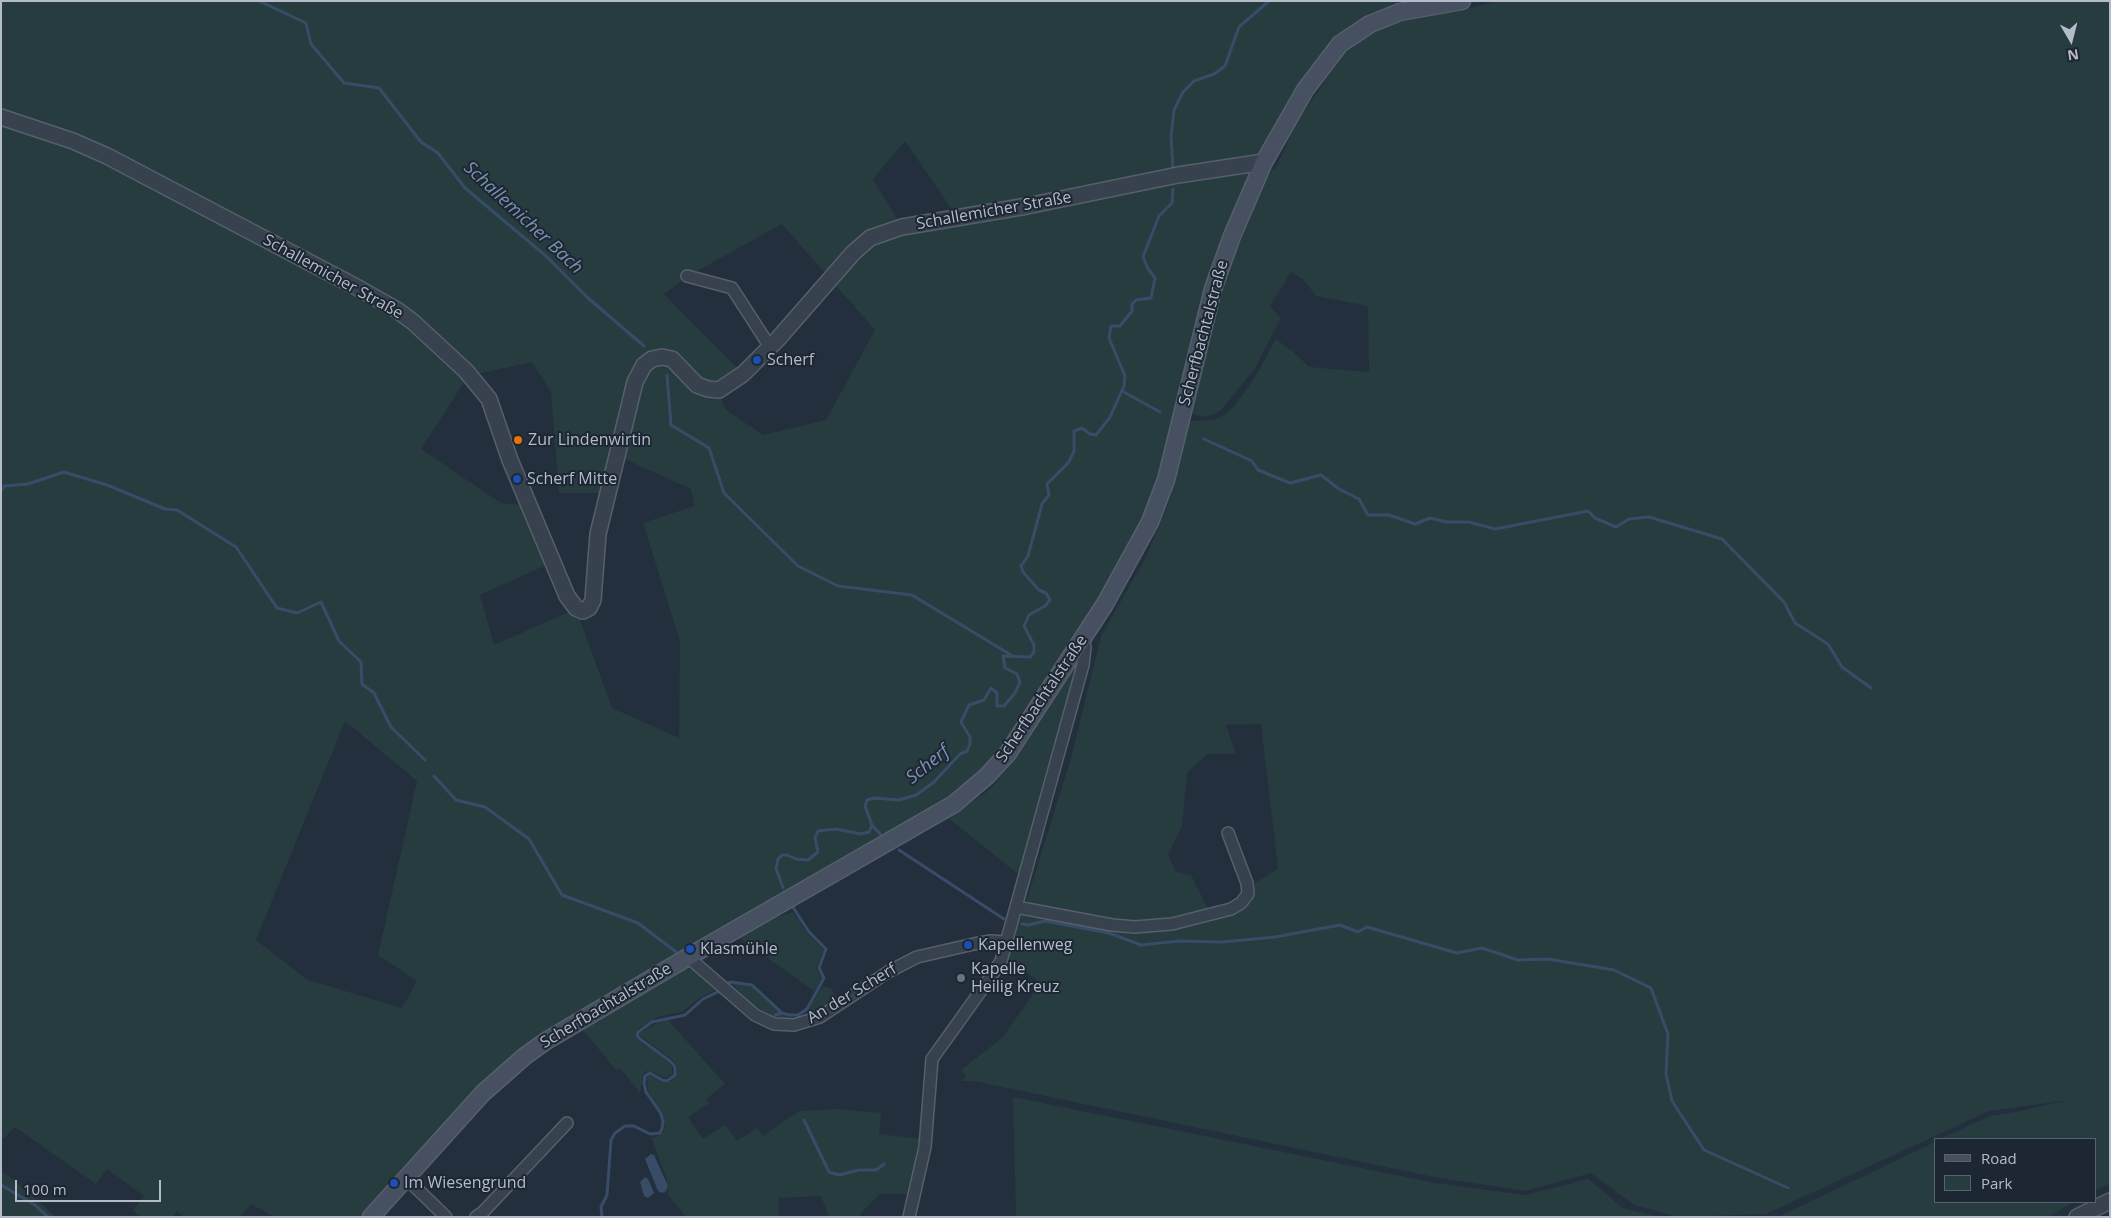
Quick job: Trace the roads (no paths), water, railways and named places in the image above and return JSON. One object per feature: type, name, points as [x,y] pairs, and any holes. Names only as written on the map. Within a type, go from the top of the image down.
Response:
[{"type":"main road","name":"Scherfbachtalstraße","points":[[371,1217],[483,1093],[525,1056],[546,1041],[688,957],[954,804],[972,790],[1008,753],[1083,640],[1132,555],[1160,498],[1213,289],[1232,236],[1264,162],[1305,90],[1340,44],[1370,24],[1400,12],[1462,1]]},
{"type":"street","name":"Schallemicher Straße","points":[[1,117],[73,140],[107,156],[360,289],[401,313],[423,331],[473,378],[489,398],[510,460],[568,596],[574,606],[580,610],[588,608],[593,600],[598,534],[635,382],[639,372],[652,359],[672,358],[697,385],[708,390],[719,390],[743,374],[770,347],[853,253],[870,238],[902,227],[1065,199],[1178,175],[1264,162]]},
{"type":"street","points":[[688,276],[732,288],[770,347]]},
{"type":"street","points":[[909,1217],[925,1147],[932,1059],[1001,961],[1083,665],[1085,647],[1083,640]]},
{"type":"street","points":[[1016,907],[1112,925],[1135,927],[1172,924],[1231,909],[1241,903],[1248,894],[1247,883],[1228,833]]},
{"type":"street","name":"An der Scherf","points":[[688,957],[755,1015],[783,1026],[813,1020],[888,972],[917,957],[991,941],[1005,942]]},
{"type":"street","points":[[476,1217],[483,1212],[568,1123]]},
{"type":"street","points":[[406,1178],[446,1217]]},
{"type":"street","points":[[2077,1217],[2110,1200]]},
{"type":"water","points":[[651,1154],[654,1155],[668,1186],[666,1191],[662,1193],[658,1191],[645,1159]]},
{"type":"water","points":[[645,1177],[648,1179],[654,1193],[648,1198],[644,1196],[640,1182]]},
{"type":"waterway","name":"Schallemicher Bach","points":[[259,1],[306,23],[311,44],[344,83],[379,88],[421,142],[438,153],[465,188],[546,256],[588,298],[644,346]]},
{"type":"waterway","name":"Scherf","points":[[1173,169],[1171,136],[1174,110],[1183,92],[1194,81],[1214,74],[1225,66],[1239,27],[1269,1]]},
{"type":"waterway","name":"Scherf","points":[[783,888],[776,868],[778,859],[782,855],[808,860],[818,852],[815,838],[818,831],[836,829],[861,834],[869,832],[872,825],[865,806],[867,800],[874,798],[899,800],[916,795],[934,782],[960,754],[967,751],[970,737],[961,722],[969,705],[984,700],[991,688],[997,693],[997,706],[1004,706],[1015,693],[1020,682],[1017,674],[1005,668],[1003,656],[1030,657],[1034,652],[1034,645],[1024,626],[1029,615],[1045,606],[1050,600],[1046,593],[1039,590],[1023,572],[1021,566],[1028,556],[1042,504],[1049,495],[1047,484],[1069,462],[1074,451],[1074,431],[1082,428],[1090,434],[1096,435],[1110,417],[1124,386],[1125,376],[1109,338],[1111,326],[1120,326],[1132,311],[1132,304],[1136,300],[1151,298],[1155,278],[1148,269],[1143,257],[1159,216],[1172,203],[1173,189]]},
{"type":"waterway","name":"Schallemicher Bach","points":[[667,375],[671,425],[709,448],[724,493],[798,566],[838,586],[912,595],[1011,655]]},
{"type":"waterway","points":[[1122,391],[1160,412]]},
{"type":"waterway","points":[[1204,439],[1252,461],[1258,470],[1290,483],[1321,475],[1339,489],[1359,499],[1368,515],[1389,515],[1415,524],[1430,518],[1447,522],[1469,522],[1495,529],[1588,511],[1595,518],[1616,527],[1629,519],[1649,517],[1722,539],[1784,602],[1795,623],[1828,644],[1842,667],[1871,688]]},
{"type":"waterway","points":[[1,491],[4,486],[28,484],[64,472],[107,485],[165,509],[177,510],[236,547],[277,608],[297,613],[321,602],[339,641],[361,662],[362,684],[374,693],[391,727],[425,760]]},
{"type":"waterway","points":[[434,776],[456,800],[485,807],[529,839],[562,895],[638,923],[676,952]]},
{"type":"waterway","points":[[872,825],[880,834]]},
{"type":"waterway","points":[[899,850],[1004,919]]},
{"type":"waterway","name":"Scherf","points":[[726,984],[731,982],[752,985],[782,1013],[798,1015],[807,1009],[824,978],[819,968],[826,949],[809,932],[791,904]]},
{"type":"waterway","points":[[1022,924],[1028,925],[1045,921],[1109,933],[1141,945],[1179,941],[1223,942],[1275,937],[1340,925],[1358,932],[1367,927],[1457,953],[1482,948],[1518,960],[1548,959],[1614,970],[1651,988],[1668,1034],[1666,1074],[1672,1101],[1704,1150],[1788,1188]]},
{"type":"waterway","name":"Scherf","points":[[602,1217],[601,1207],[607,1195],[611,1140],[615,1133],[625,1126],[634,1126],[650,1134],[660,1133],[663,1122],[661,1114],[646,1092],[645,1076],[650,1073],[667,1081],[675,1075],[675,1067],[670,1061],[640,1039],[637,1035],[638,1032],[652,1022],[685,1015],[703,999],[720,991]]},
{"type":"waterway","name":"Scherf","points":[[775,1015],[782,1013]]},
{"type":"waterway","points":[[804,1120],[829,1172],[839,1175],[859,1170],[876,1170],[884,1164]]},
{"type":"waterway","points":[[1,1185],[35,1205],[48,1217]]},
{"type":"place","name":"Scherf","points":[[757,360]]},
{"type":"place","name":"Zur Lindenwirtin","points":[[518,440]]},
{"type":"place","name":"Scherf Mitte","points":[[517,479]]},
{"type":"place","name":"Kapellenweg","points":[[968,945]]},
{"type":"place","name":"Klasmühle","points":[[690,949]]},
{"type":"place","name":"Kapelle Heilig Kreuz","points":[[961,978]]},
{"type":"place","name":"Im Wiesengrund","points":[[394,1183]]}]
